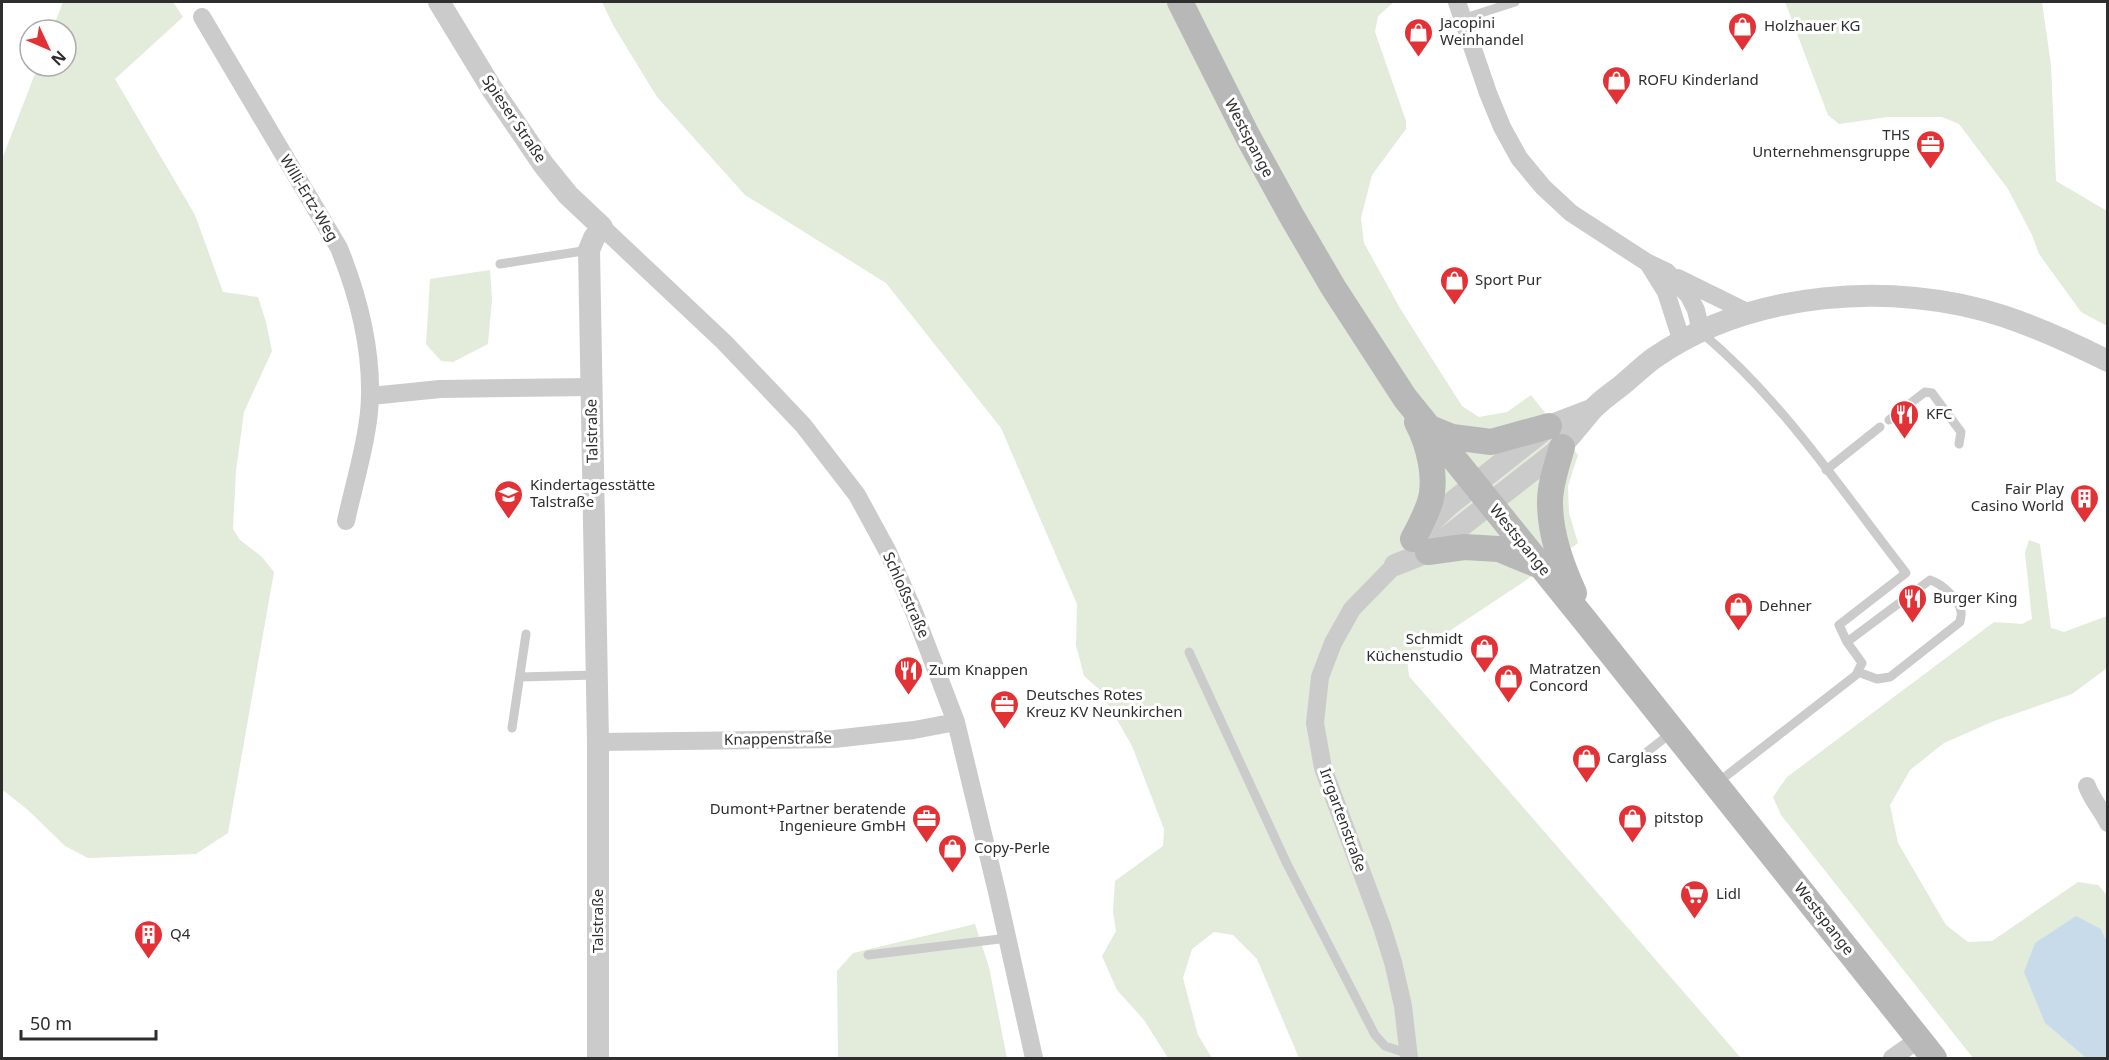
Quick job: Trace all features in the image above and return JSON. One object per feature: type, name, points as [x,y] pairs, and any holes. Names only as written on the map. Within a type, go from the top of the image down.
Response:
[{"type":"main road","name":"Westspange","points":[[1180,2],[1247,135],[1291,215],[1333,288],[1405,398],[1926,1049]]},
{"type":"main road","points":[[1405,398],[1424,435],[1431,467],[1430,503],[1421,545],[1499,549],[1541,567]]},
{"type":"main road","points":[[1429,428],[1452,437],[1491,442],[1555,436],[1550,501],[1552,529],[1562,567],[1587,623]]},
{"type":"street","name":"Spieser Straße","points":[[439,2],[497,97],[543,164],[568,195],[602,227]]},
{"type":"street","points":[[1459,10],[1502,127],[1519,158],[1543,187],[1571,213],[1648,263],[1749,313]]},
{"type":"street","name":"Willi-Ertz-Weg","points":[[202,17],[339,248],[354,287],[366,338],[370,396],[367,426],[346,521]]},
{"type":"street","points":[[589,250],[602,227]]},
{"type":"street","name":"Schloßstraße","points":[[602,227],[724,342],[777,397],[817,443],[857,495],[888,552],[914,612],[956,722],[1008,938],[1034,1059]]},
{"type":"street","name":"Talstraße","points":[[589,250],[598,742],[598,1059]]},
{"type":"street","points":[[1648,263],[1691,337]]},
{"type":"street","points":[[1667,273],[1689,296],[1696,310],[1691,337]]},
{"type":"street","points":[[1691,337],[1749,313],[1803,301],[1859,297],[1905,297],[2002,316],[2108,361]]},
{"type":"street","name":"Irrgartenstraße","points":[[1409,1057],[1403,1006],[1393,962],[1323,768],[1315,723],[1320,677],[1332,643],[1352,609],[1395,566],[1555,436],[1593,410],[1653,359],[1691,337]]},
{"type":"street","points":[[370,396],[440,389],[592,387]]},
{"type":"street","name":"Knappenstraße","points":[[598,742],[834,739],[914,730],[956,722]]},
{"type":"street","points":[[2087,786],[2091,797],[2108,823]]},
{"type":"street","points":[[1892,1059],[1926,1049]]},
{"type":"lane","points":[[1459,10],[1515,2]]},
{"type":"lane","points":[[500,264],[589,250]]},
{"type":"lane","points":[[1691,337],[1725,353],[1762,390],[1906,573],[1839,625],[1847,642],[1862,663],[1856,675],[1716,784]]},
{"type":"lane","points":[[1889,420],[1925,392],[1932,393],[1961,432],[1959,444]]},
{"type":"lane","points":[[1826,470],[1880,427]]},
{"type":"lane","points":[[1847,642],[1930,579],[1954,599],[1961,611],[1960,622],[1890,677],[1877,679],[1858,672]]},
{"type":"lane","points":[[512,728],[526,634]]},
{"type":"lane","points":[[1189,652],[1287,864],[1375,1035],[1385,1046],[1409,1057]]},
{"type":"lane","points":[[520,677],[596,675]]},
{"type":"lane","points":[[1634,762],[1673,732]]},
{"type":"lane","points":[[868,955],[1008,938]]},
{"type":"green space","points":[[63,2],[173,2],[183,17],[115,79],[195,215],[223,292],[258,297],[272,351],[244,412],[236,471],[233,529],[240,540],[262,557],[274,572],[228,833],[196,854],[88,858],[65,846],[28,810],[2,791],[2,159],[33,78],[78,78],[78,18],[57,18]]},
{"type":"green space","points":[[602,2],[1394,2],[1378,16],[1375,32],[1406,121],[1406,129],[1372,175],[1361,218],[1364,243],[1401,310],[1462,406],[1479,417],[1507,412],[1531,395],[1578,455],[1568,486],[1569,513],[1578,543],[1407,659],[1409,676],[1741,1058],[1299,1058],[1257,959],[1233,935],[1214,932],[1192,949],[1183,978],[1198,1035],[1212,1058],[1168,1058],[1144,1020],[1117,990],[1102,956],[1116,931],[1113,911],[1115,881],[1163,846],[1164,829],[1132,746],[1100,690],[1084,676],[1076,645],[1077,604],[1001,428],[886,283],[745,195],[657,97],[613,25]]},
{"type":"green space","points":[[1785,2],[2042,2],[2051,65],[2056,181],[2107,211],[2107,326],[2081,312],[2039,254],[2032,235],[2008,189],[1959,124],[1942,117],[1888,117],[1839,124],[1828,115]]},
{"type":"green space","points":[[490,270],[492,299],[488,344],[453,362],[441,361],[426,344],[430,279]]},
{"type":"green space","points":[[2029,540],[2040,544],[2051,628],[2064,632],[2107,616],[2107,668],[2072,694],[1994,721],[1944,743],[1910,770],[1890,805],[1898,843],[1946,925],[1968,942],[1992,941],[2078,882],[2098,885],[2107,895],[2107,942],[2101,929],[2045,1023],[2086,1058],[1973,1058],[1781,815],[1773,797],[1787,777],[1994,622],[2022,624],[2032,619],[2025,553]]},
{"type":"green space","points":[[975,924],[989,967],[1007,1058],[838,1058],[837,971],[853,953]]},
{"type":"water","points":[[2076,916],[2101,929],[2107,942],[2107,1058],[2086,1058],[2045,1023],[2024,972],[2035,943]]},
{"type":"place","name":"Holzhauer KG","points":[[1743,52]]},
{"type":"place","name":"Jacopini Weinhandel","points":[[1419,58]]},
{"type":"place","name":"ROFU Kinderland","points":[[1617,106]]},
{"type":"place","name":"THS Unternehmensgruppe","points":[[1931,170]]},
{"type":"place","name":"Sport Pur","points":[[1454,306]]},
{"type":"place","name":"KFC","points":[[1905,440]]},
{"type":"place","name":"Kindertagesstätte Talstraße","points":[[509,520]]},
{"type":"place","name":"Fair Play Casino World","points":[[2085,524]]},
{"type":"place","name":"Burger King","points":[[1912,624]]},
{"type":"place","name":"Dehner","points":[[1738,632]]},
{"type":"place","name":"Schmidt Küchenstudio","points":[[1484,674]]},
{"type":"place","name":"Zum Knappen","points":[[908,696]]},
{"type":"place","name":"Matratzen Concord","points":[[1508,704]]},
{"type":"place","name":"Deutsches Rotes Kreuz KV Neunkirchen","points":[[1005,730]]},
{"type":"place","name":"Carglass","points":[[1586,784]]},
{"type":"place","name":"Dumont+Partner beratende Ingenieure GmbH","points":[[927,844]]},
{"type":"place","name":"pitstop","points":[[1633,844]]},
{"type":"place","name":"Copy-Perle","points":[[953,874]]},
{"type":"place","name":"Lidl","points":[[1695,920]]},
{"type":"place","name":"Q4","points":[[149,960]]}]
